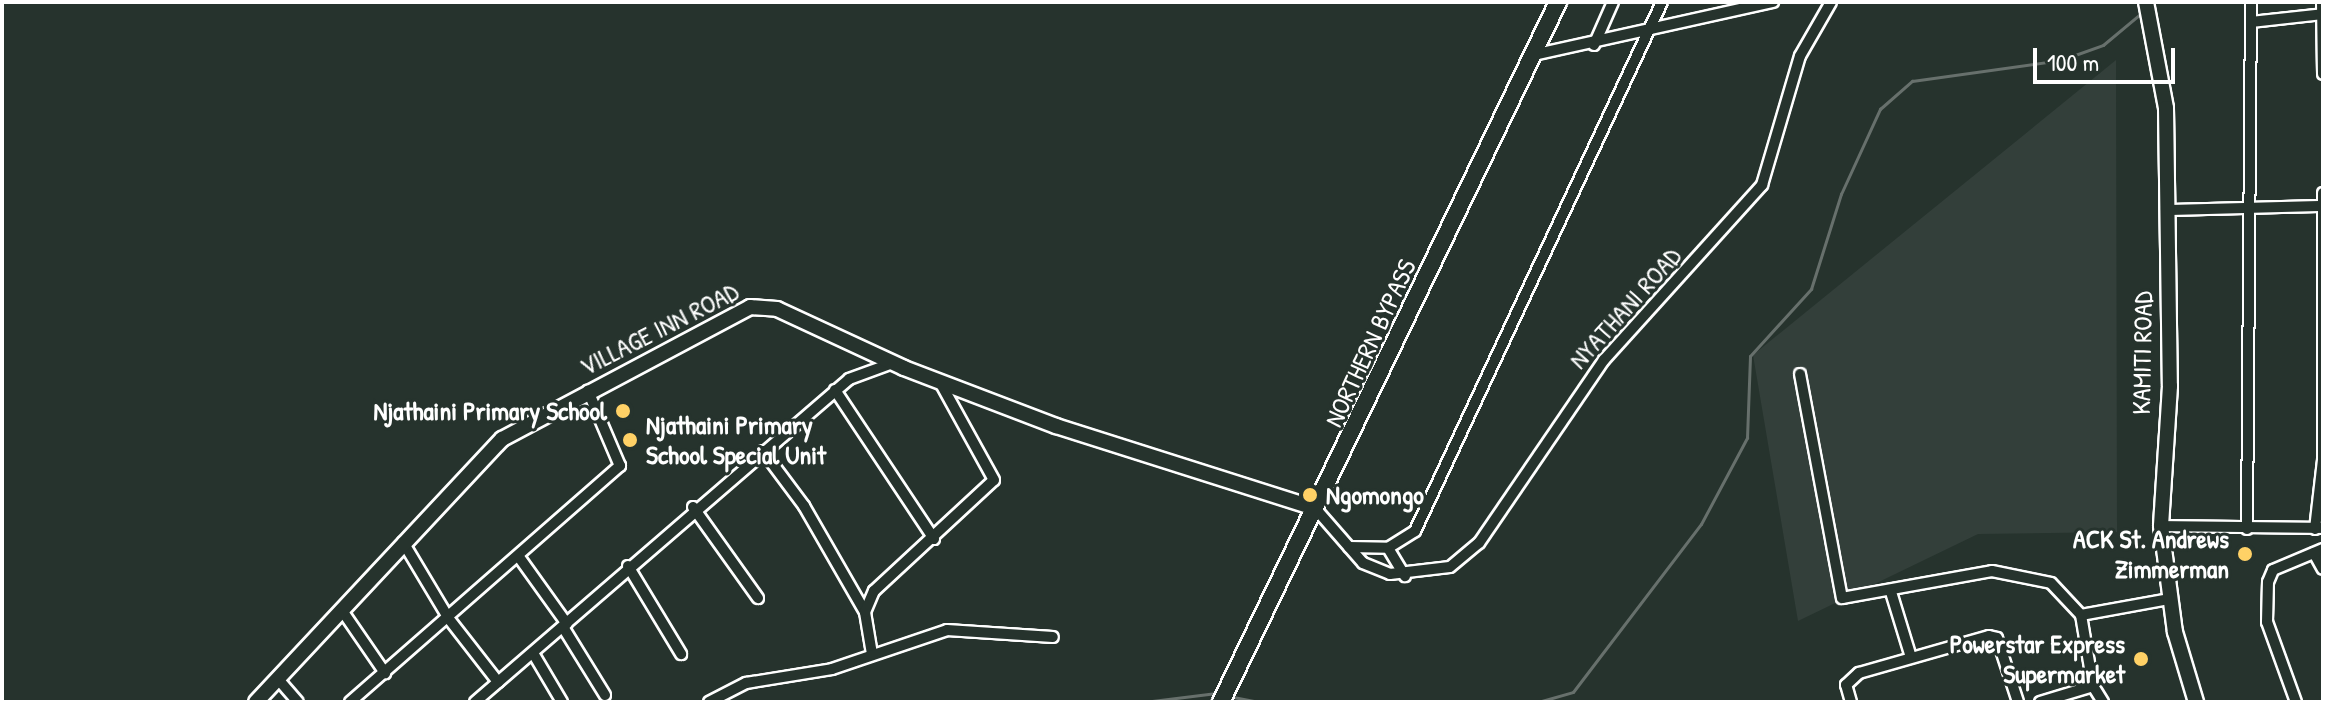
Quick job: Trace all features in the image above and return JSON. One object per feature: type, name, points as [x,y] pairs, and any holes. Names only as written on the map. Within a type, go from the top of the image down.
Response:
[{"type":"main road","name":"NORTHERN BYPASS","points":[[1221,702],[1558,2]]},
{"type":"street","points":[[1594,45],[1613,2]]},
{"type":"street","points":[[1349,547],[1388,548],[1415,531],[1662,2]]},
{"type":"street","points":[[1533,55],[1594,45],[1773,2]]},
{"type":"street","name":"NYATHANI ROAD","points":[[1315,508],[1349,547],[1374,569],[1405,576],[1450,567],[1486,535],[1604,360],[1752,201],[1770,169],[1800,56],[1831,2]]},
{"type":"street","name":"KAMITI ROAD","points":[[2146,2],[2166,108],[2170,386],[2161,526],[2169,599],[2196,702]]},
{"type":"street","points":[[2247,529],[2247,206],[2251,2]]},
{"type":"street","points":[[2322,2],[2323,74]]},
{"type":"street","points":[[2251,22],[2323,14]]},
{"type":"street","points":[[2161,526],[2319,528],[2323,193]]},
{"type":"street","points":[[2166,210],[2322,206]]},
{"type":"street","name":"VILLAGE INN ROAD","points":[[256,702],[502,439],[588,391],[758,306],[940,382],[1315,508]]},
{"type":"street","points":[[475,702],[565,626],[693,507],[835,390],[860,372],[893,363]]},
{"type":"street","points":[[1800,374],[1840,596],[1891,592],[1992,571],[2051,583],[2081,615],[2093,686],[2103,702]]},
{"type":"street","points":[[865,612],[874,591],[934,539],[994,480],[940,382]]},
{"type":"street","points":[[835,390],[934,539]]},
{"type":"street","points":[[350,702],[449,619],[620,466],[588,391]]},
{"type":"street","points":[[763,451],[804,506],[865,612],[872,654]]},
{"type":"street","points":[[693,507],[758,598]]},
{"type":"street","points":[[403,542],[449,619],[498,682]]},
{"type":"street","points":[[1388,548],[1405,576]]},
{"type":"street","points":[[2296,702],[2267,622],[2268,582],[2273,570],[2318,551],[2323,569]]},
{"type":"street","points":[[519,557],[565,626],[605,695]]},
{"type":"street","points":[[628,566],[681,654]]},
{"type":"street","points":[[1891,592],[1910,654]]},
{"type":"street","points":[[2081,615],[2169,599]]},
{"type":"street","points":[[341,609],[385,673]]},
{"type":"street","points":[[709,702],[746,683],[832,669],[965,627],[1053,637]]},
{"type":"street","points":[[1851,702],[1849,680],[1910,654],[1977,637],[1997,638],[2018,702]]},
{"type":"street","points":[[533,653],[562,702]]},
{"type":"street","points":[[278,679],[298,702]]},
{"type":"street","points":[[2040,702],[2093,686]]},
{"type":"shaded area","points":[[2116,60],[2117,532],[1978,534],[1798,621],[1753,355]]},
{"type":"waterway","points":[[1538,702],[1573,692],[1701,524],[1747,438],[1750,356],[1811,289],[1841,194],[1880,109],[1912,81],[2061,60],[2103,45],[2139,15]]},
{"type":"waterway","points":[[1144,702],[1216,693]]},
{"type":"waterway","points":[[1233,697],[1258,702]]},
{"type":"place","name":"Njathaini Primary School","points":[[623,411]]},
{"type":"place","name":"Njathaini Primary School Special Unit","points":[[630,440]]},
{"type":"place","name":"Ngomongo","points":[[1310,495]]},
{"type":"place","name":"ACK St. Andrews Zimmerman","points":[[2245,554]]},
{"type":"place","name":"Powerstar Express Supermarket","points":[[2141,659]]}]
